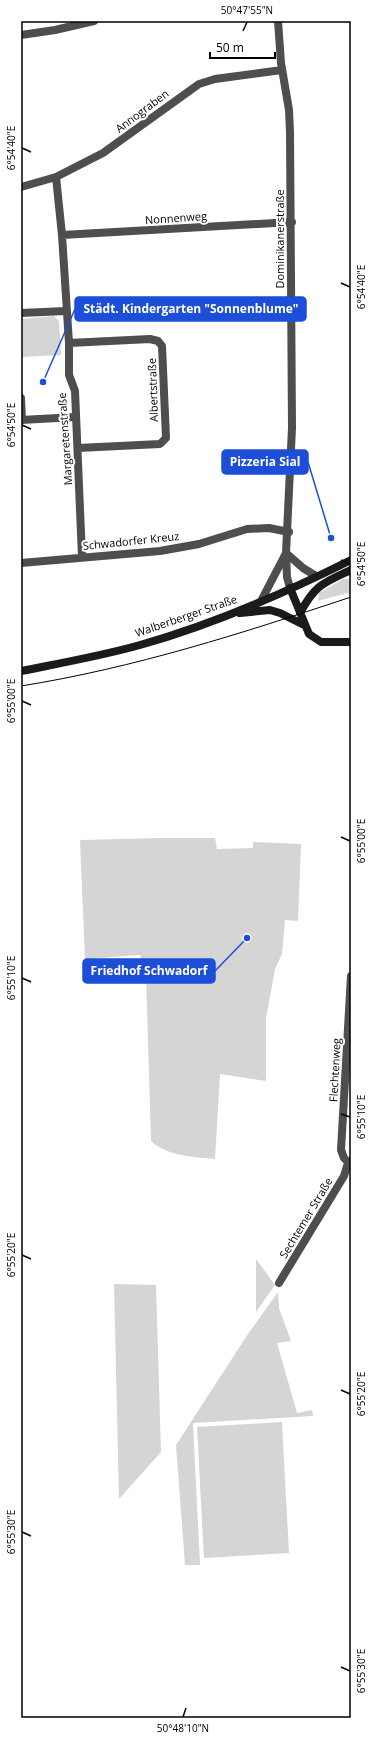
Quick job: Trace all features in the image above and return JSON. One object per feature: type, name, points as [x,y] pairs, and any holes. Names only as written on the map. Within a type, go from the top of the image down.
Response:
[{"type":"main road","name":"Walberberger Straße","points":[[21,671],[80,660],[141,644],[233,613],[351,560]]},
{"type":"main road","points":[[300,613],[309,596],[320,585],[351,570]]},
{"type":"main road","points":[[290,588],[304,625],[310,634],[321,642],[328,644],[351,642]]},
{"type":"main road","points":[[233,613],[270,610],[280,613],[304,625]]},
{"type":"street","points":[[21,35],[55,30],[94,21]]},
{"type":"street","name":"Dominikanerstraße","points":[[278,21],[282,70],[289,110],[292,222],[292,421],[289,532],[286,553],[287,577],[290,588]]},
{"type":"street","name":"Annograben","points":[[21,187],[56,177],[103,153],[198,84],[216,79],[282,70]]},
{"type":"street","name":"Margaretenstraße","points":[[56,177],[62,235],[69,375],[75,391],[82,556]]},
{"type":"street","name":"Nonnenweg","points":[[62,235],[292,222]]},
{"type":"street","points":[[21,313],[66,311]]},
{"type":"street","name":"Albertstraße","points":[[68,343],[150,339],[158,341],[162,346],[166,438],[160,444],[78,448]]},
{"type":"street","points":[[21,398],[22,420],[76,417]]},
{"type":"street","name":"Schwadorfer Kreuz","points":[[21,563],[82,556],[160,551],[198,544],[246,529],[269,528],[289,532]]},
{"type":"street","points":[[286,553],[303,568],[316,576]]},
{"type":"street","name":"Dominikanerstraße","points":[[261,601],[286,553]]},
{"type":"street","name":"Flechtenweg","points":[[350,1163],[342,1150],[351,976]]},
{"type":"street","name":"Sechtemer Straße","points":[[279,1283],[344,1176],[350,1163]]},
{"type":"shaded area","points":[[54,316],[59,321],[61,355],[22,357],[21,319]]},
{"type":"shaded area","points":[[343,579],[350,579],[351,594],[347,593],[318,601],[319,593]]},
{"type":"shaded area","points":[[215,838],[217,849],[253,848],[253,842],[301,844],[298,921],[285,920],[282,954],[275,969],[266,1019],[266,1081],[220,1074],[215,1159],[172,1153],[157,1146],[151,1141],[146,975],[140,955],[85,959],[80,840]]},
{"type":"shaded area","points":[[256,1259],[275,1285],[256,1312]]},
{"type":"shaded area","points":[[114,1284],[156,1285],[161,1452],[119,1499]]},
{"type":"shaded area","points":[[278,1292],[279,1308],[291,1341],[277,1343],[297,1413],[312,1410],[313,1416],[193,1423],[200,1565],[185,1565],[176,1445],[246,1337]]},
{"type":"shaded area","points":[[282,1422],[289,1553],[204,1558],[197,1427]]},
{"type":"tram line","points":[[21,686],[105,670],[188,648],[270,624],[351,597]]},
{"type":"place","name":"Städt. Kindergarten \"Sonnenblume\"","points":[[43,382]]},
{"type":"place","name":"Pizzeria Sial","points":[[331,538]]},
{"type":"place","name":"Friedhof Schwadorf","points":[[247,938]]}]
